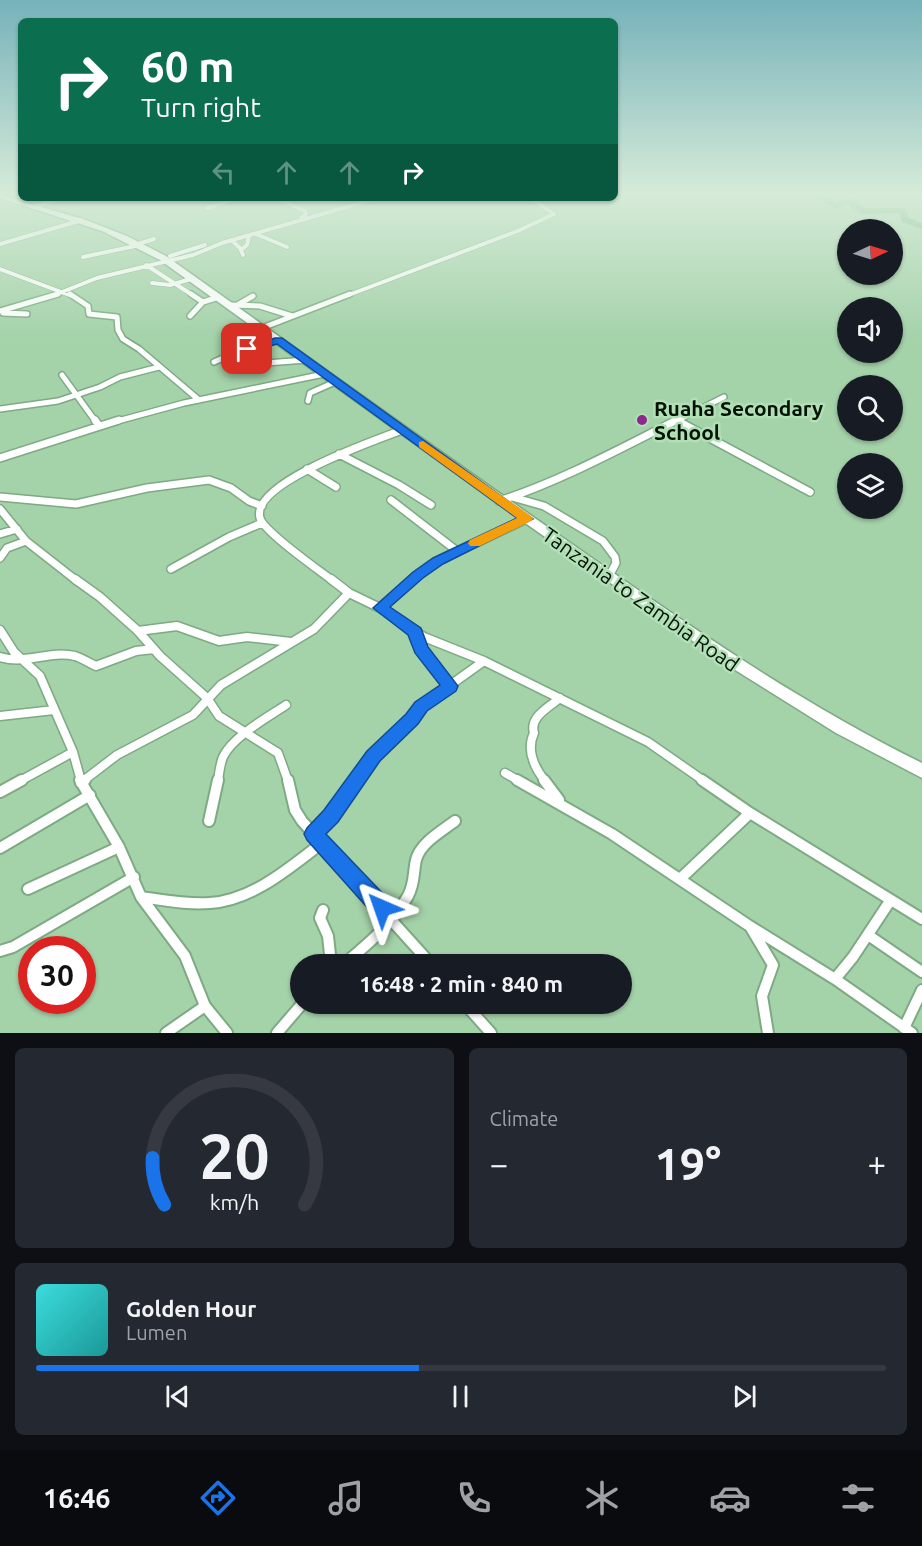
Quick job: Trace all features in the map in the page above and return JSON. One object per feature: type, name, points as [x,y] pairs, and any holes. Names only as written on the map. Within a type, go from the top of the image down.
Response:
[{"type":"highway","name":"Tanzania to Zambia Road","points":[[135,243],[165,259],[191,279],[233,305],[262,328],[274,341],[306,360],[690,635],[836,728],[922,771]]},
{"type":"street","points":[[83,257],[143,243]]},
{"type":"street","points":[[0,312],[66,292],[98,278],[146,266],[205,245],[220,243]]},
{"type":"street","points":[[234,243],[242,253],[247,243]]},
{"type":"street","points":[[277,243],[286,247]]},
{"type":"street","points":[[262,328],[485,243]]},
{"type":"street","points":[[146,266],[203,302]]},
{"type":"street","points":[[0,269],[66,292],[88,306],[89,314],[117,317],[121,337],[199,400]]},
{"type":"street","points":[[152,283],[176,284],[191,279]]},
{"type":"street","points":[[233,305],[253,296]]},
{"type":"street","points":[[190,316],[203,302],[219,297]]},
{"type":"street","points":[[233,305],[260,306],[292,316]]},
{"type":"street","points":[[0,312],[27,314]]},
{"type":"street","points":[[242,334],[251,339],[274,341]]},
{"type":"street","points":[[214,362],[274,341]]},
{"type":"street","points":[[266,363],[306,360]]},
{"type":"street","points":[[0,409],[36,405],[77,395],[120,377],[159,367]]},
{"type":"street","points":[[0,458],[99,426],[199,400],[257,390],[324,374]]},
{"type":"street","points":[[62,375],[99,426]]},
{"type":"street","points":[[308,401],[310,393],[335,382]]},
{"type":"street","points":[[500,501],[512,498],[678,421],[724,397]]},
{"type":"street","points":[[678,421],[810,492]]},
{"type":"street","points":[[402,430],[339,454],[307,469],[276,489],[262,506],[259,516],[262,523],[286,545],[348,593],[380,608],[415,632],[484,661],[648,742],[750,813],[922,919]]},
{"type":"street","points":[[339,454],[399,485],[431,505]]},
{"type":"street","points":[[307,469],[336,487]]},
{"type":"street","points":[[0,497],[76,504],[147,488],[209,480],[231,488],[249,501],[262,506]]},
{"type":"street","points":[[512,498],[544,506],[603,542],[615,557],[616,563],[609,576]]},
{"type":"street","points":[[391,501],[457,551]]},
{"type":"street","points":[[0,508],[26,541],[108,604],[138,631],[153,649],[207,698],[219,716],[278,753],[284,765],[295,810],[422,954]]},
{"type":"street","points":[[380,608],[418,575],[457,551],[527,519]]},
{"type":"street","points":[[171,569],[229,537],[262,523]]},
{"type":"street","points":[[0,534],[17,529]]},
{"type":"street","points":[[0,558],[7,548],[26,541]]},
{"type":"street","points":[[81,783],[117,754],[162,733],[193,714],[221,685],[314,629],[348,593]]},
{"type":"street","points":[[138,631],[177,626],[219,641],[247,637],[291,642]]},
{"type":"street","points":[[0,630],[3,639],[14,652],[40,676],[73,752],[81,783],[119,847],[141,897],[185,956],[204,1006],[227,1033]]},
{"type":"street","points":[[415,632],[421,649],[450,686]]},
{"type":"street","points":[[0,657],[27,662],[39,657],[73,656],[101,666],[136,651],[153,649]]},
{"type":"street","points":[[314,834],[331,816],[374,756],[412,719],[421,706],[484,661]]},
{"type":"street","points":[[560,698],[534,720],[532,726],[534,733],[529,744],[531,754],[542,777],[561,804]]},
{"type":"street","points":[[209,820],[223,757],[245,734],[286,705]]},
{"type":"street","points":[[0,716],[54,710]]},
{"type":"street","points":[[0,792],[73,752]]},
{"type":"street","points":[[505,773],[561,804],[680,879],[835,979],[908,1030],[922,990]]},
{"type":"street","points":[[0,848],[90,795]]},
{"type":"street","points":[[680,879],[750,813]]},
{"type":"street","points":[[356,954],[393,920],[415,884],[417,856],[421,850],[455,821]]},
{"type":"street","points":[[141,897],[199,903],[221,902],[272,879],[322,843]]},
{"type":"street","points":[[28,889],[119,847]]},
{"type":"street","points":[[0,951],[18,944],[134,877]]},
{"type":"street","points":[[835,979],[890,901]]},
{"type":"street","points":[[323,910],[320,918],[328,936],[330,954]]},
{"type":"street","points":[[748,925],[773,965],[762,996],[768,1033]]},
{"type":"street","points":[[868,935],[922,972]]},
{"type":"street","points":[[166,1033],[204,1006]]},
{"type":"street","points":[[277,1033],[293,1014]]},
{"type":"street","points":[[474,1014],[491,1033]]},
{"type":"slow traffic","points":[[423,444],[527,519],[475,543]]},
{"type":"place","name":"Ruaha Secondary School","points":[[642,420]]},
{"type":"route","points":[[247,349],[279,340],[527,519],[438,561],[380,608],[415,632],[421,649],[430,663],[450,686],[421,706],[412,719],[374,756],[338,808],[314,834],[382,908]]}]
